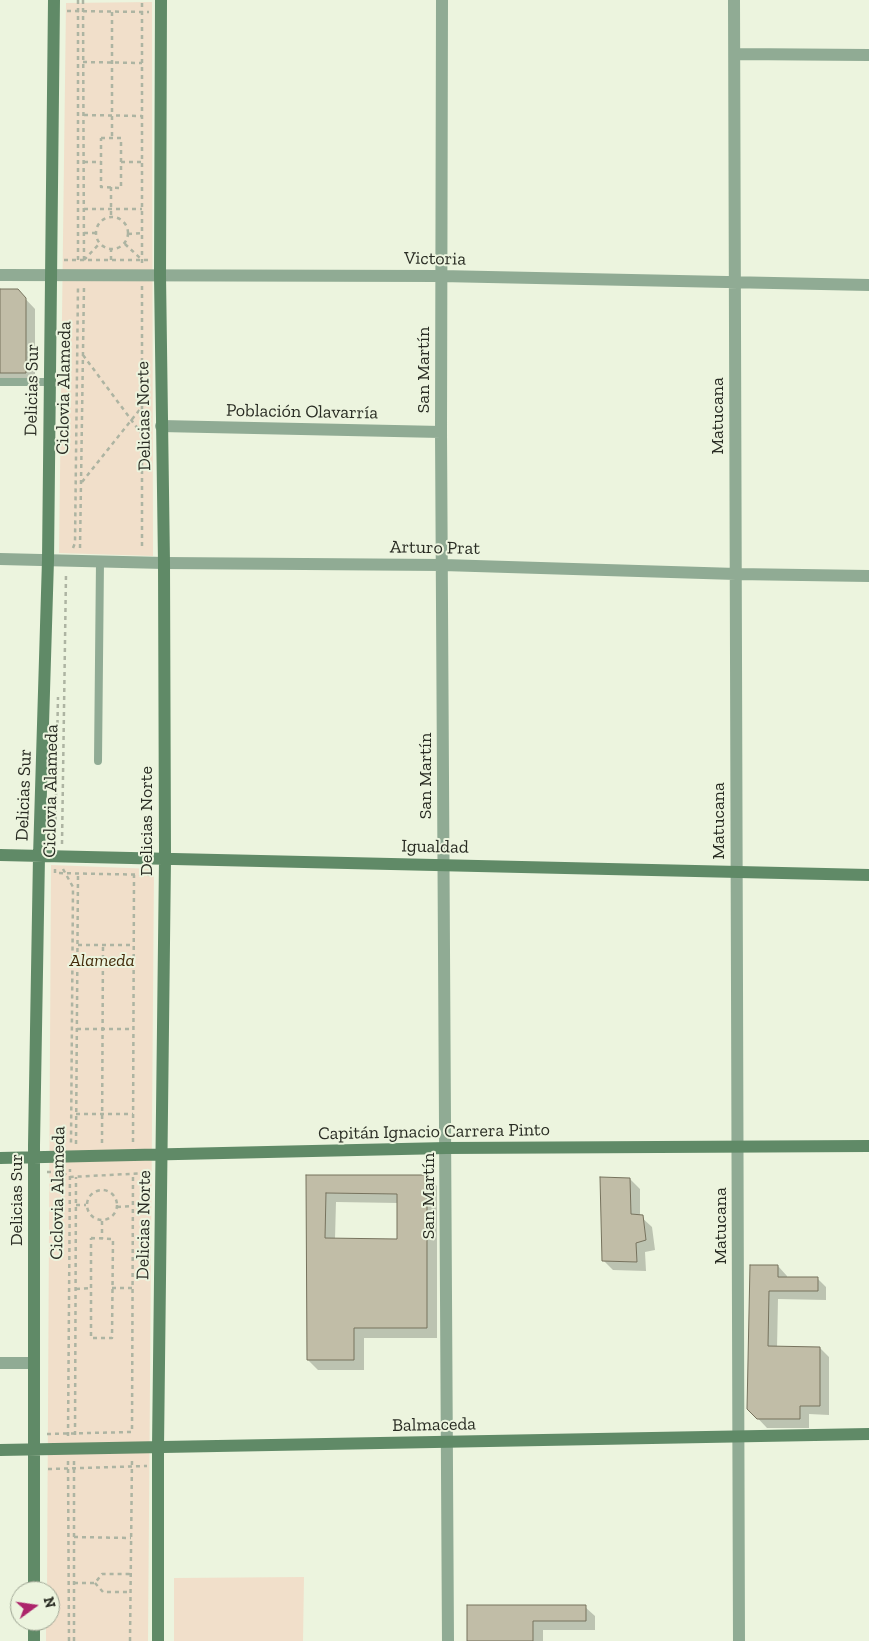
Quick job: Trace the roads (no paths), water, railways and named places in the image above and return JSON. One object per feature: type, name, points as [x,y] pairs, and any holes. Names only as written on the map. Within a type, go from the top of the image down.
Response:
[{"type":"street","name":"San Martín","points":[[442,0],[441,432],[448,1641]]},
{"type":"street","name":"Matucana","points":[[734,0],[739,1641]]},
{"type":"street","name":"Delicias Sur","points":[[34,1581],[34,1158],[48,560],[54,6]]},
{"type":"street","name":"Delicias Norte","points":[[158,1641],[158,1447],[165,859],[164,563],[160,275],[161,6]]},
{"type":"street","points":[[735,54],[869,55]]},
{"type":"street","name":"Victoria","points":[[0,275],[441,276],[869,285]]},
{"type":"street","name":"Población Olavarría","points":[[161,426],[441,432]]},
{"type":"street","name":"Arturo Prat","points":[[0,559],[164,563],[443,565],[869,576]]},
{"type":"street","name":"Igualdad","points":[[0,855],[869,875]]},
{"type":"street","name":"Capitán Ignacio Carrera Pinto","points":[[0,1158],[446,1148],[869,1146]]},
{"type":"street","points":[[0,1363],[34,1363]]},
{"type":"street","name":"Balmaceda","points":[[0,1450],[869,1434]]},
{"type":"lane","points":[[0,382],[50,382]]},
{"type":"lane","points":[[98,761],[100,561]]},
{"type":"park label","name":"Alameda","points":[[102,961]]}]
